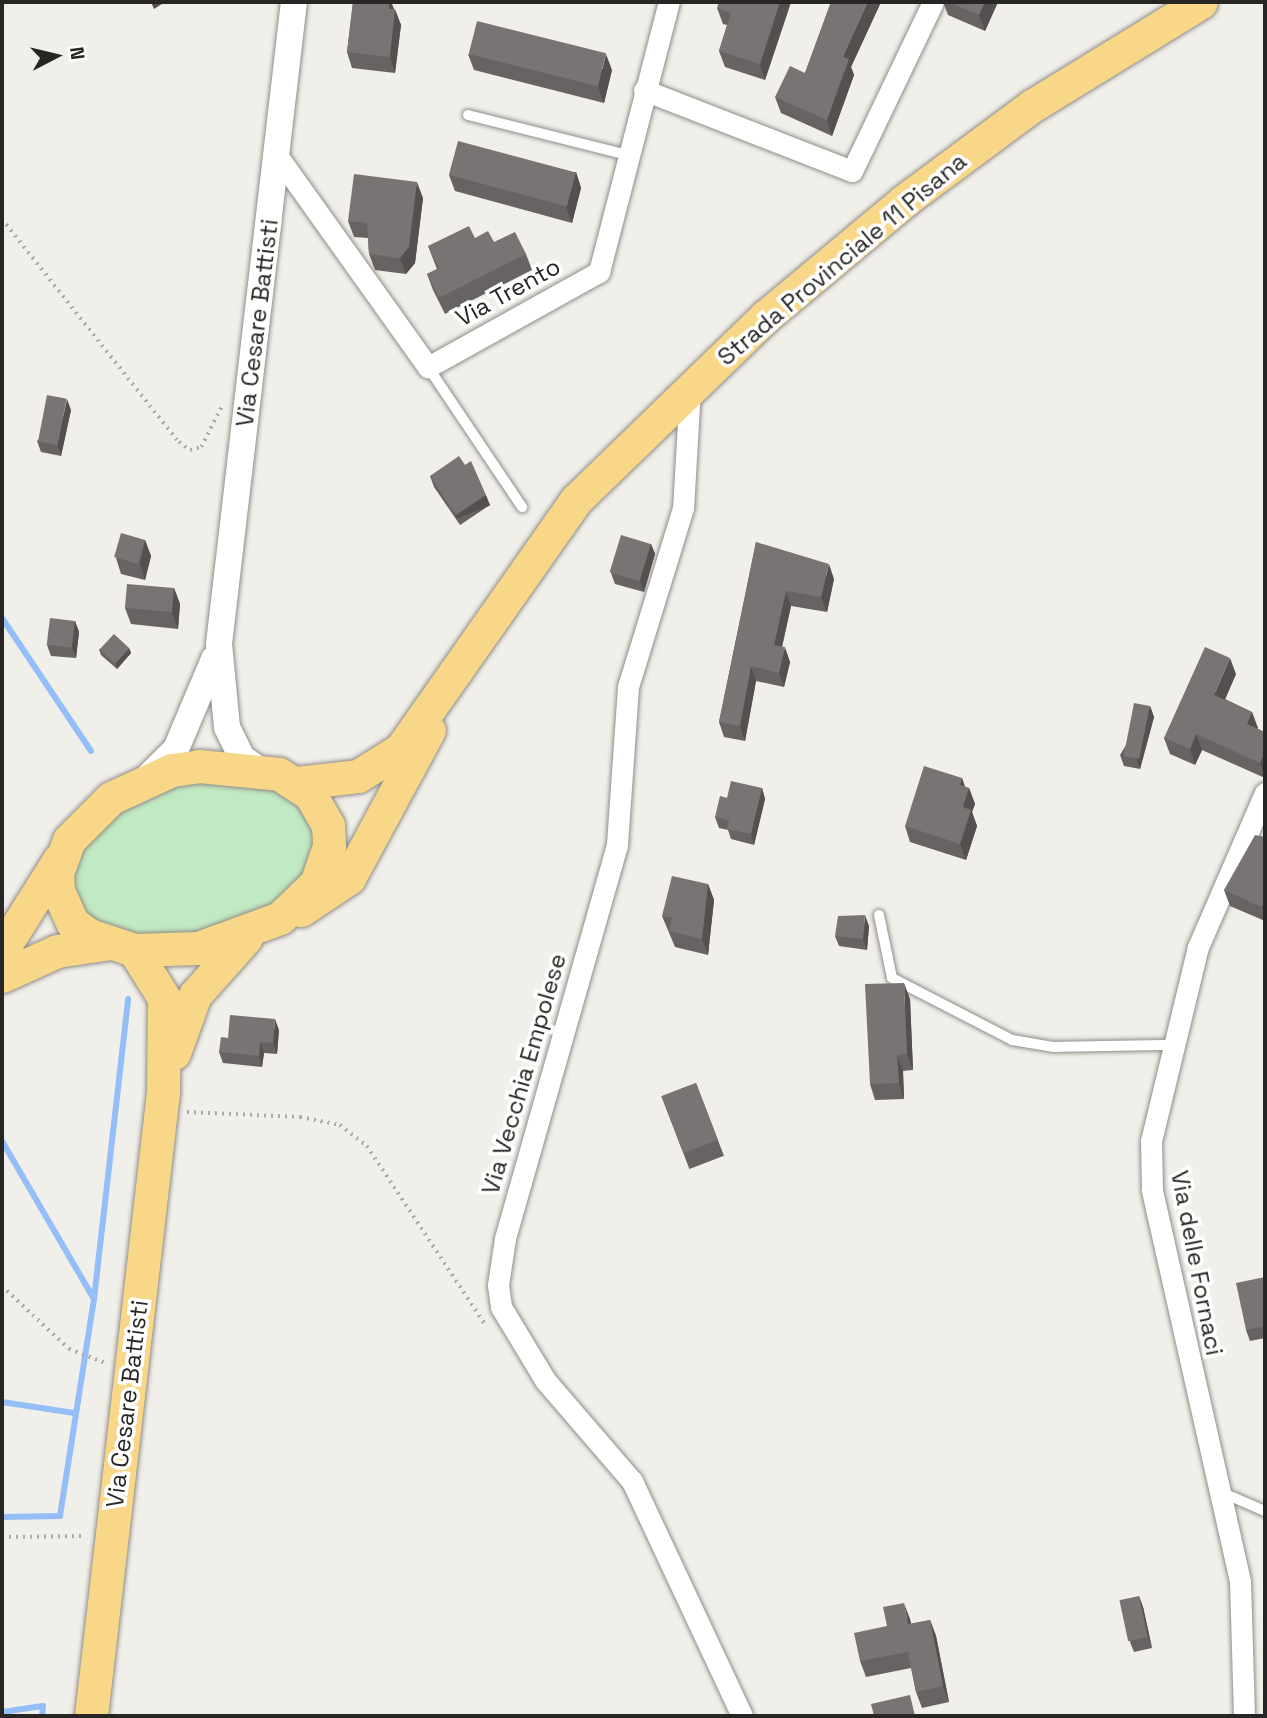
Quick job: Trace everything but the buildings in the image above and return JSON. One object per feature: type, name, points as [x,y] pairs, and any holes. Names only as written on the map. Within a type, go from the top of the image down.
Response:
[{"type":"main road","name":"Strada Provinciale 11 Pisana","points":[[298,783],[338,781],[384,764],[425,719],[576,500],[690,388],[904,201],[1032,106],[1201,2]]},
{"type":"main road","name":"Strada Provinciale 11 Pisana","points":[[263,927],[326,898],[349,878],[384,823],[456,671]]},
{"type":"main road","name":"Via Cesare Battisti","points":[[162,1101],[195,995],[226,954],[263,927],[316,883],[329,846],[319,806],[298,783],[257,769],[172,770],[133,787],[80,824],[60,858],[57,873],[65,909],[89,935],[122,947],[198,948],[263,927]]},
{"type":"main road","points":[[2,950],[60,858]]},
{"type":"main road","name":"Via Cesare Battisti","points":[[91,1716],[162,1101],[164,998],[122,947]]},
{"type":"main road","points":[[2,976],[57,951],[122,947]]},
{"type":"street","name":"Via Cesare Battisti","points":[[257,769],[242,758],[227,727],[219,644],[294,2]]},
{"type":"street","name":"Via Trento","points":[[428,367],[599,272],[627,155],[669,2]]},
{"type":"street","points":[[644,90],[852,171],[933,2]]},
{"type":"street","points":[[276,154],[428,367]]},
{"type":"street","name":"Via Vecchia Empolese","points":[[690,388],[682,508],[628,687],[617,845],[505,1239],[498,1285],[501,1307],[545,1380],[632,1481],[742,1716]]},
{"type":"street","name":"Via Cesare Battisti","points":[[133,787],[176,749],[219,644]]},
{"type":"street","name":"Via delle Fornaci","points":[[1244,1716],[1240,1581],[1152,1189],[1151,1141],[1171,1045],[1198,947],[1265,793]]},
{"type":"lane","points":[[468,115],[627,155]]},
{"type":"lane","points":[[428,367],[522,507]]},
{"type":"lane","points":[[879,915],[892,978],[1012,1041],[1054,1047],[1171,1045]]},
{"type":"lane","points":[[1221,1492],[1265,1511]]},
{"type":"path","points":[[2,219],[179,442],[190,450],[201,447],[212,437],[223,403]]},
{"type":"path","points":[[162,1101],[300,1117],[340,1125],[368,1146],[494,1339]]},
{"type":"path","points":[[2,1286],[69,1349],[91,1360]]},
{"type":"path","points":[[2,1537],[112,1536]]},
{"type":"green space","points":[[200,779],[275,786],[308,813],[316,845],[305,876],[254,917],[168,940],[114,931],[82,913],[71,889],[72,862],[90,832],[143,796]]},
{"type":"waterway","points":[[2,618],[91,751]]},
{"type":"waterway","points":[[2,1517],[60,1516],[94,1299],[128,999]]},
{"type":"waterway","points":[[2,1141],[94,1299]]},
{"type":"waterway","points":[[2,1402],[74,1413]]},
{"type":"waterway","points":[[2,1712],[43,1706],[42,1716]]}]
